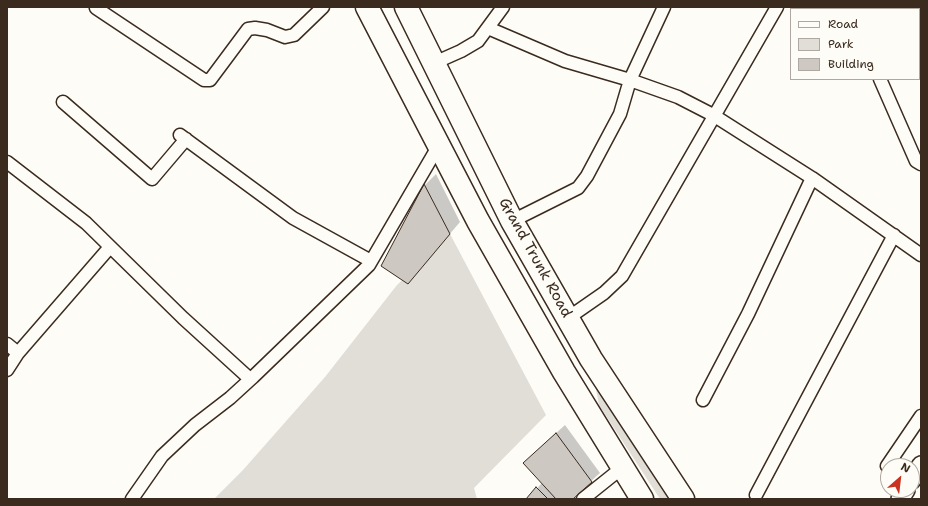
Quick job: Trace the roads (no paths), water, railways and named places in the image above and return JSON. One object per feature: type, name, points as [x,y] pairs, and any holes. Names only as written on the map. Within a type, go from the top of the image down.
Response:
[{"type":"highway","name":"Grand Trunk Road","points":[[367,7],[478,221],[564,372],[642,499]]},
{"type":"highway","name":"Grand Trunk Road","points":[[406,7],[512,221],[591,359],[683,499]]},
{"type":"highway","points":[[564,372],[591,359]]},
{"type":"street","points":[[96,8],[204,80],[210,80],[248,29],[255,28],[266,30],[285,37],[294,35],[323,7]]},
{"type":"street","points":[[434,63],[461,51],[478,41],[503,7]]},
{"type":"street","points":[[512,221],[578,188],[587,176],[620,114],[630,80],[664,7]]},
{"type":"street","points":[[568,318],[604,293],[622,276],[713,115],[777,7]]},
{"type":"street","points":[[488,28],[565,61],[630,80],[678,97],[713,115],[812,178],[921,255]]},
{"type":"street","points":[[880,80],[916,162],[921,164]]},
{"type":"street","points":[[63,102],[152,179],[183,137],[293,218],[371,261]]},
{"type":"street","points":[[132,499],[162,456],[195,425],[230,398],[371,261],[439,145]]},
{"type":"street","points":[[7,162],[86,223],[183,318],[250,379]]},
{"type":"street","points":[[703,400],[748,314],[812,178]]},
{"type":"street","points":[[756,495],[894,235]]},
{"type":"street","points":[[7,370],[18,353],[110,247]]},
{"type":"street","points":[[7,344],[18,353]]},
{"type":"street","points":[[892,458],[921,416]]},
{"type":"street","points":[[583,499],[623,467]]}]
